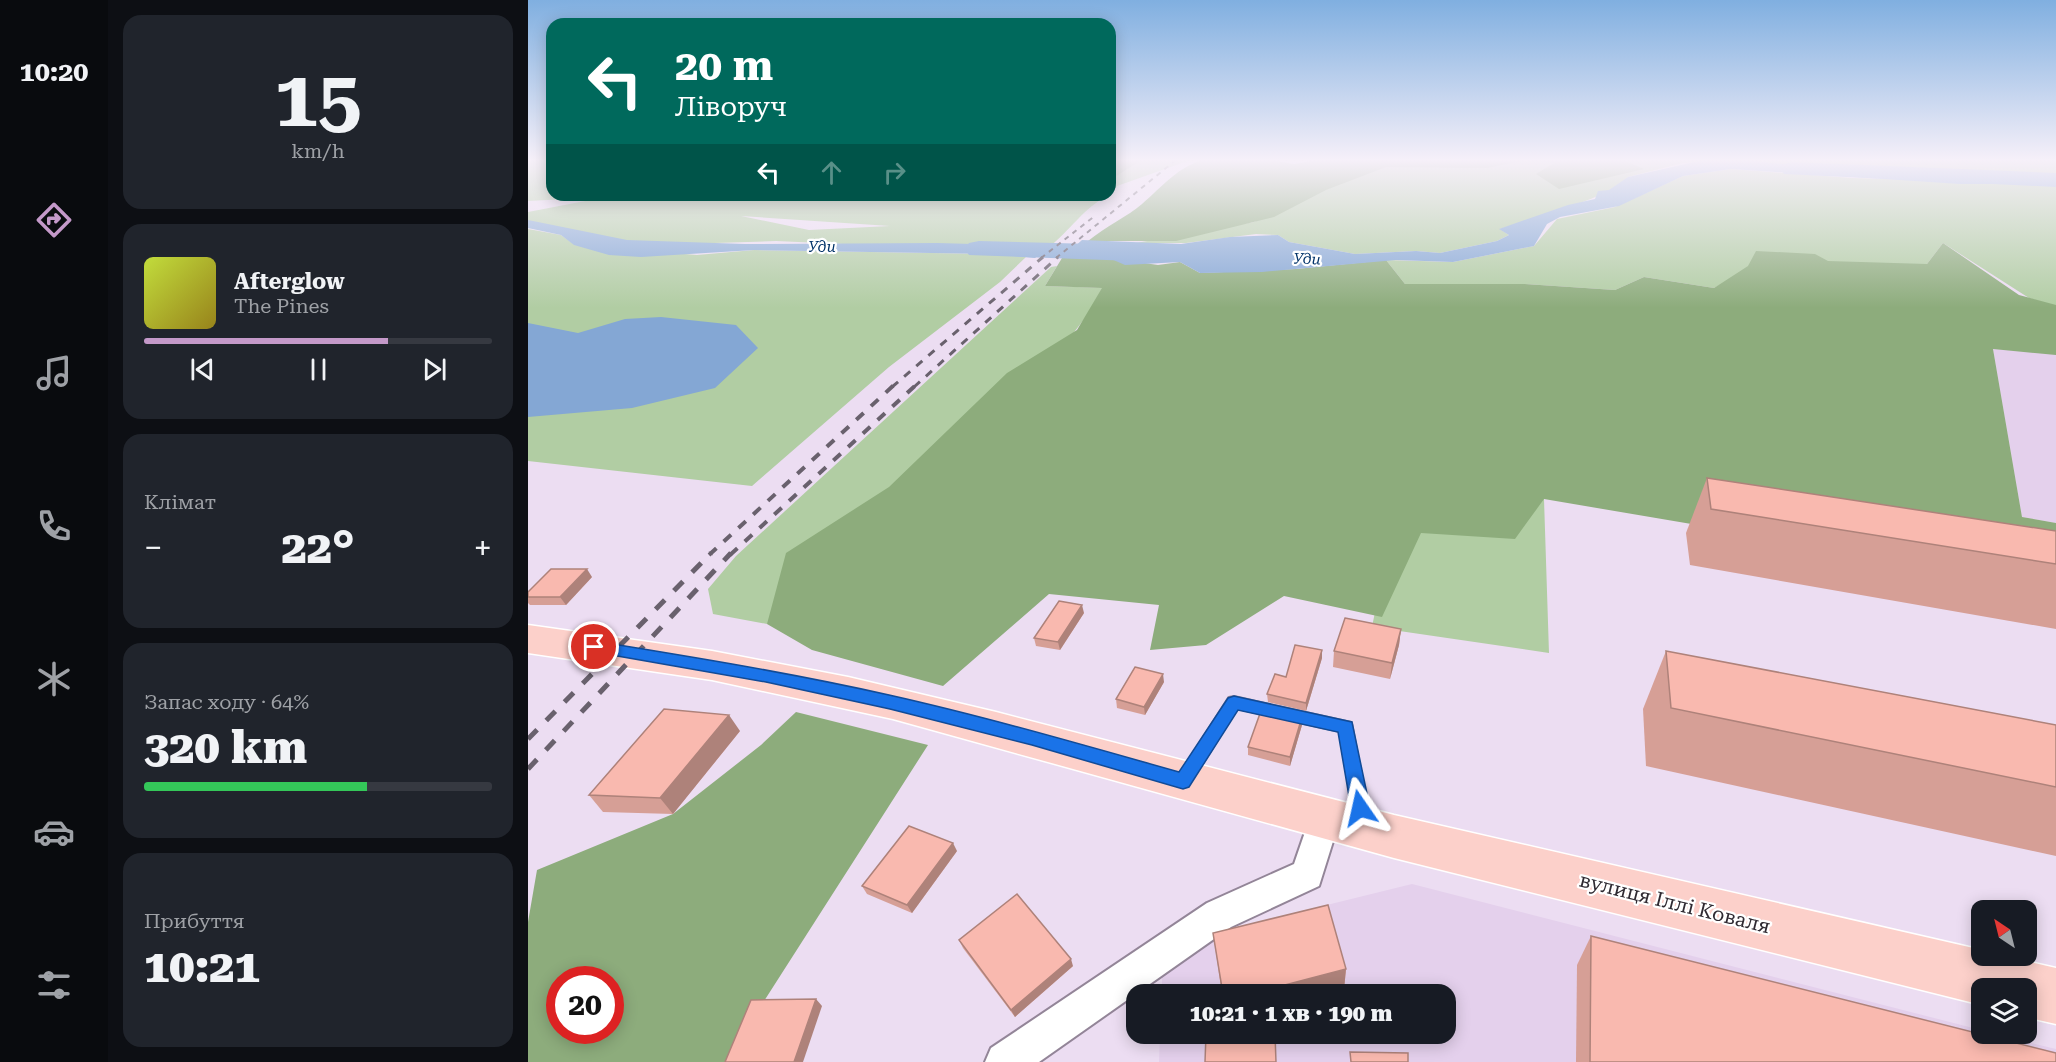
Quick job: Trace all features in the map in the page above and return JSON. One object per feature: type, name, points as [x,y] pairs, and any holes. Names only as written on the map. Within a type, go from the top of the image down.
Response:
[{"type":"main road","name":"вулиця Іллі Коваля","points":[[528,639],[627,651],[766,675],[890,702],[1344,823],[1981,978]]},
{"type":"main road","name":"вулиця Іллі Коваля","points":[[2037,992],[2056,996]]},
{"type":"street","points":[[1005,1062],[1219,915],[1307,875],[1344,823]]},
{"type":"lane","points":[[1183,781],[1234,702],[1346,727],[1344,823]]},
{"type":"shaded area","points":[[2056,347],[2056,523],[2022,517],[1993,349]]},
{"type":"shaded area","points":[[1412,884],[1971,1027],[1971,1044],[2035,1044],[2056,1049],[2056,1062],[1159,1062],[1160,1044],[1456,1044],[1456,984],[1162,984],[1162,974],[1225,930]]},
{"type":"green space","points":[[546,209],[1089,209],[1048,248],[910,247],[776,241],[649,245],[528,223],[528,212]],"holes":[[[741,216],[890,226],[809,230]]]},
{"type":"green space","points":[[1135,209],[1290,209],[1274,217],[1176,241],[1088,241]]},
{"type":"green space","points":[[1280,209],[1563,209],[1500,229],[1509,235],[1497,241],[1440,253],[1416,251],[1355,254],[1289,242],[1278,235],[1256,234],[1186,243],[1136,243],[1254,222]]},
{"type":"green space","points":[[1607,209],[2056,209],[2056,306],[2029,298],[1943,243],[1927,264],[1755,266],[1714,288],[1644,277],[1615,290],[1525,284],[1405,284],[1386,260],[1453,262],[1534,246],[1557,219]]},
{"type":"green space","points":[[528,229],[561,235],[575,245],[697,255],[754,250],[993,254],[1026,257],[1000,282],[889,367],[752,486],[528,461]]},
{"type":"green space","points":[[1943,243],[2019,295],[2056,305],[2056,355],[1993,349],[2022,517],[2056,523],[2056,586],[1544,499],[1515,539],[1421,533],[1382,617],[1284,596],[1206,645],[1150,650],[1159,605],[1049,594],[943,686],[812,650],[767,624],[786,553],[889,487],[1007,373],[1077,330],[1102,288],[1045,286],[1062,258],[1109,258],[1158,265],[1180,262],[1200,273],[1296,269],[1386,260],[1405,284],[1525,284],[1615,290],[1644,277],[1714,288],[1748,266],[1756,251],[1815,254],[1828,261],[1927,264]]},
{"type":"green space","points":[[1057,266],[1045,286],[1108,288],[992,439],[767,624],[713,614],[708,589],[736,556],[1051,267]]},
{"type":"green space","points":[[1279,425],[1544,499],[1549,653],[1372,627],[1384,567]]},
{"type":"green space","points":[[796,712],[928,745],[725,1062],[528,1062],[528,922],[537,870],[673,814],[761,745]]},
{"type":"water","points":[[1558,209],[1605,209],[1560,217],[1547,224],[1534,246],[1453,262],[1396,260],[1262,272],[1200,273],[1180,262],[1125,265],[1109,258],[1062,258],[1082,240],[1181,244],[1230,237],[1278,235],[1289,242],[1355,254],[1416,251],[1440,253],[1497,241],[1509,235],[1499,229]]},
{"type":"water","points":[[528,220],[627,240],[745,244],[937,243],[1050,246],[1035,258],[993,254],[754,250],[641,257],[609,255],[574,245],[561,235],[528,228]]},
{"type":"water","points":[[661,317],[736,325],[758,348],[715,388],[632,408],[528,417],[528,323],[578,333],[625,319]]},
{"type":"building","points":[[1707,478],[2056,531],[2056,564],[1711,509]]},
{"type":"building","points":[[551,569],[587,569],[560,597],[528,597],[528,592]]},
{"type":"building","points":[[1059,601],[1082,605],[1058,642],[1034,638]]},
{"type":"building","points":[[1345,618],[1401,629],[1392,663],[1334,651]]},
{"type":"building","points":[[1295,645],[1322,650],[1306,703],[1267,694],[1275,674],[1286,677]]},
{"type":"building","points":[[1666,651],[2056,725],[2056,787],[1671,708]]},
{"type":"building","points":[[1135,667],[1163,674],[1144,707],[1116,699]]},
{"type":"building","points":[[1262,708],[1302,717],[1290,757],[1248,747]]},
{"type":"building","points":[[664,709],[729,715],[660,798],[589,795]]},
{"type":"building","points":[[909,826],[953,843],[907,905],[862,886]]},
{"type":"building","points":[[1017,894],[1071,959],[1011,1010],[959,940]]},
{"type":"building","points":[[1328,905],[1346,969],[1288,984],[1221,984],[1213,933]]},
{"type":"building","points":[[1591,936],[1971,1032],[1971,1044],[2020,1044],[2056,1053],[2056,1062],[1590,1062]]},
{"type":"building","points":[[816,999],[794,1062],[725,1062],[751,1000]]},
{"type":"building","points":[[1206,1044],[1275,1044],[1276,1062],[1205,1062]]},
{"type":"building","points":[[1350,1052],[1408,1053],[1408,1062],[1351,1062]]},
{"type":"waterway","name":"Уди","points":[[979,249],[1134,253]]},
{"type":"railway","points":[[1056,258],[1116,209]]},
{"type":"railway","points":[[1041,258],[1096,215]]},
{"type":"railway","points":[[892,387],[1043,257]]},
{"type":"railway","points":[[914,387],[1058,257]]},
{"type":"railway","points":[[709,555],[894,385]]},
{"type":"railway","points":[[730,555],[916,385]]},
{"type":"railway","points":[[528,769],[731,553]]},
{"type":"railway","points":[[528,739],[709,555]]},
{"type":"route","points":[[594,647],[766,675],[890,702],[1032,738],[1183,781],[1234,702],[1284,712],[1346,727],[1360,808]]}]
